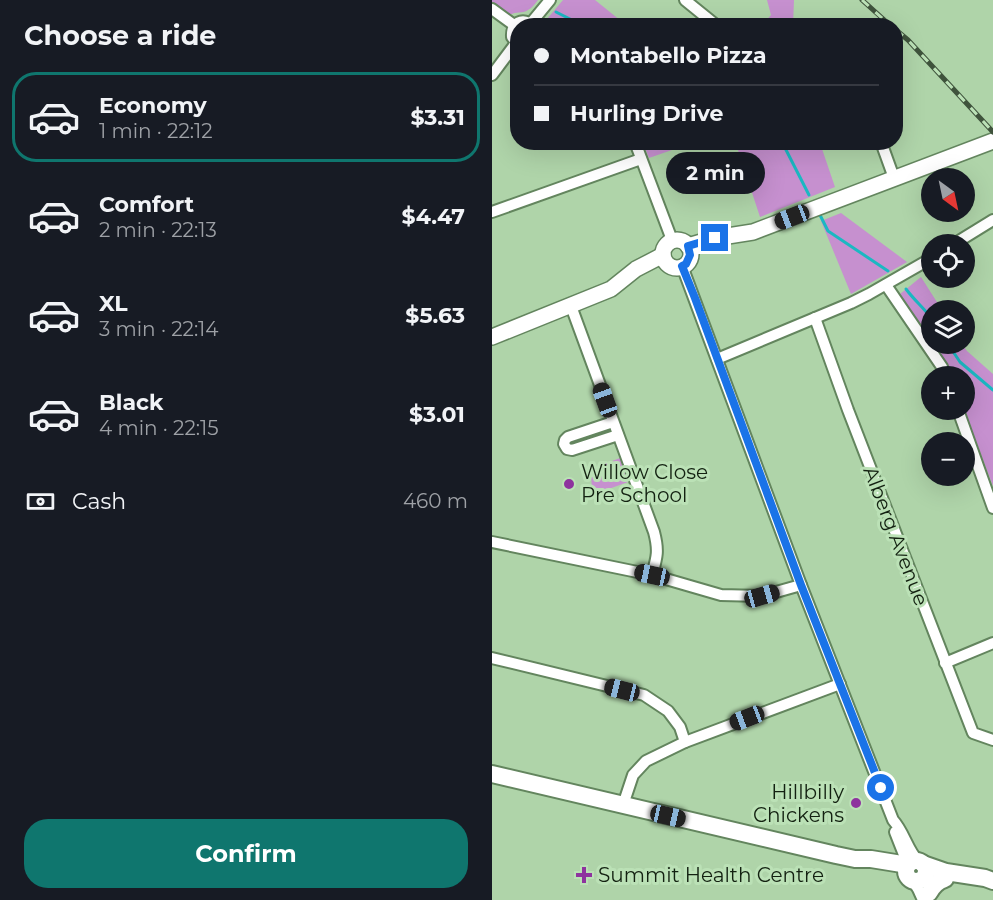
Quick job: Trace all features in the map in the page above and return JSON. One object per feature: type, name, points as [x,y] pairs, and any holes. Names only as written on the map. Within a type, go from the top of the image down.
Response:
[{"type":"main road","points":[[492,774],[855,859],[861,858],[915,875],[932,886],[945,879],[993,882]]},
{"type":"main road","points":[[915,875],[946,872],[993,882]]},
{"type":"street","points":[[685,0],[707,18]]},
{"type":"street","points":[[536,18],[549,1]]},
{"type":"street","points":[[492,9],[510,22]]},
{"type":"street","points":[[492,75],[510,52]]},
{"type":"street","points":[[688,246],[715,238],[753,232],[993,141]]},
{"type":"street","points":[[638,150],[672,240]]},
{"type":"street","points":[[884,150],[894,178]]},
{"type":"street","points":[[492,212],[641,159]]},
{"type":"street","points":[[970,234],[993,220]]},
{"type":"street","points":[[672,240],[682,241],[688,246],[690,255],[686,264],[682,266],[677,267],[665,261],[663,255],[665,246],[672,240]]},
{"type":"street","points":[[492,337],[611,289],[636,269],[663,255]]},
{"type":"street","points":[[717,358],[851,303],[921,264]]},
{"type":"street","points":[[682,266],[801,585],[893,820],[893,827],[915,875]]},
{"type":"street","points":[[886,285],[941,366]]},
{"type":"street","points":[[571,306],[650,519],[658,554],[652,575]]},
{"type":"street","name":"Alberg Avenue","points":[[815,318],[848,410],[973,733],[993,740]]},
{"type":"street","points":[[962,420],[993,508]]},
{"type":"street","points":[[613,422],[568,436],[564,444],[567,449],[572,450],[618,435]]},
{"type":"street","points":[[492,542],[652,575],[721,595],[762,596],[801,585]]},
{"type":"street","points":[[945,663],[993,643]]},
{"type":"street","points":[[492,658],[644,695],[668,711],[680,726],[685,742]]},
{"type":"street","points":[[623,805],[633,775],[646,761],[685,742],[840,684]]},
{"type":"street","points":[[893,820],[898,825],[910,851],[915,875]]},
{"type":"shaded area","points":[[492,0],[538,0],[528,10],[510,15]]},
{"type":"shaded area","points":[[563,0],[595,0],[617,18],[548,18]]},
{"type":"shaded area","points":[[767,0],[794,0],[793,18],[768,18],[771,15]]},
{"type":"shaded area","points":[[646,150],[672,150],[649,158]]},
{"type":"shaded area","points":[[738,150],[822,150],[835,187],[760,217]]},
{"type":"shaded area","points":[[841,213],[907,262],[851,294],[821,221]]},
{"type":"shaded area","points":[[921,277],[921,288],[928,288],[936,300],[921,300],[921,327],[900,294]]},
{"type":"shaded area","points":[[938,354],[970,354],[993,374],[993,486],[975,439],[975,432],[972,432],[968,420],[975,420],[975,366],[946,366]]},
{"type":"shaded area","points":[[620,458],[628,482],[592,495],[591,469]]},
{"type":"waterway","points":[[556,12],[568,18]]},
{"type":"waterway","points":[[786,150],[809,195]]},
{"type":"waterway","points":[[820,215],[828,231],[888,271]]},
{"type":"waterway","points":[[906,289],[921,306]]},
{"type":"waterway","points":[[955,354],[960,362],[993,390]]},
{"type":"railway","points":[[862,0],[882,18]]},
{"type":"railway","points":[[903,36],[993,132]]},
{"type":"place","name":"Willow Close Pre School","points":[[569,484]]},
{"type":"place","name":"Hillbilly Chickens","points":[[856,803]]},
{"type":"place","name":"Summit Health Centre","points":[[584,875]]},
{"type":"route","points":[[715,238],[688,246],[689,260],[682,266],[801,585],[881,788]]}]
